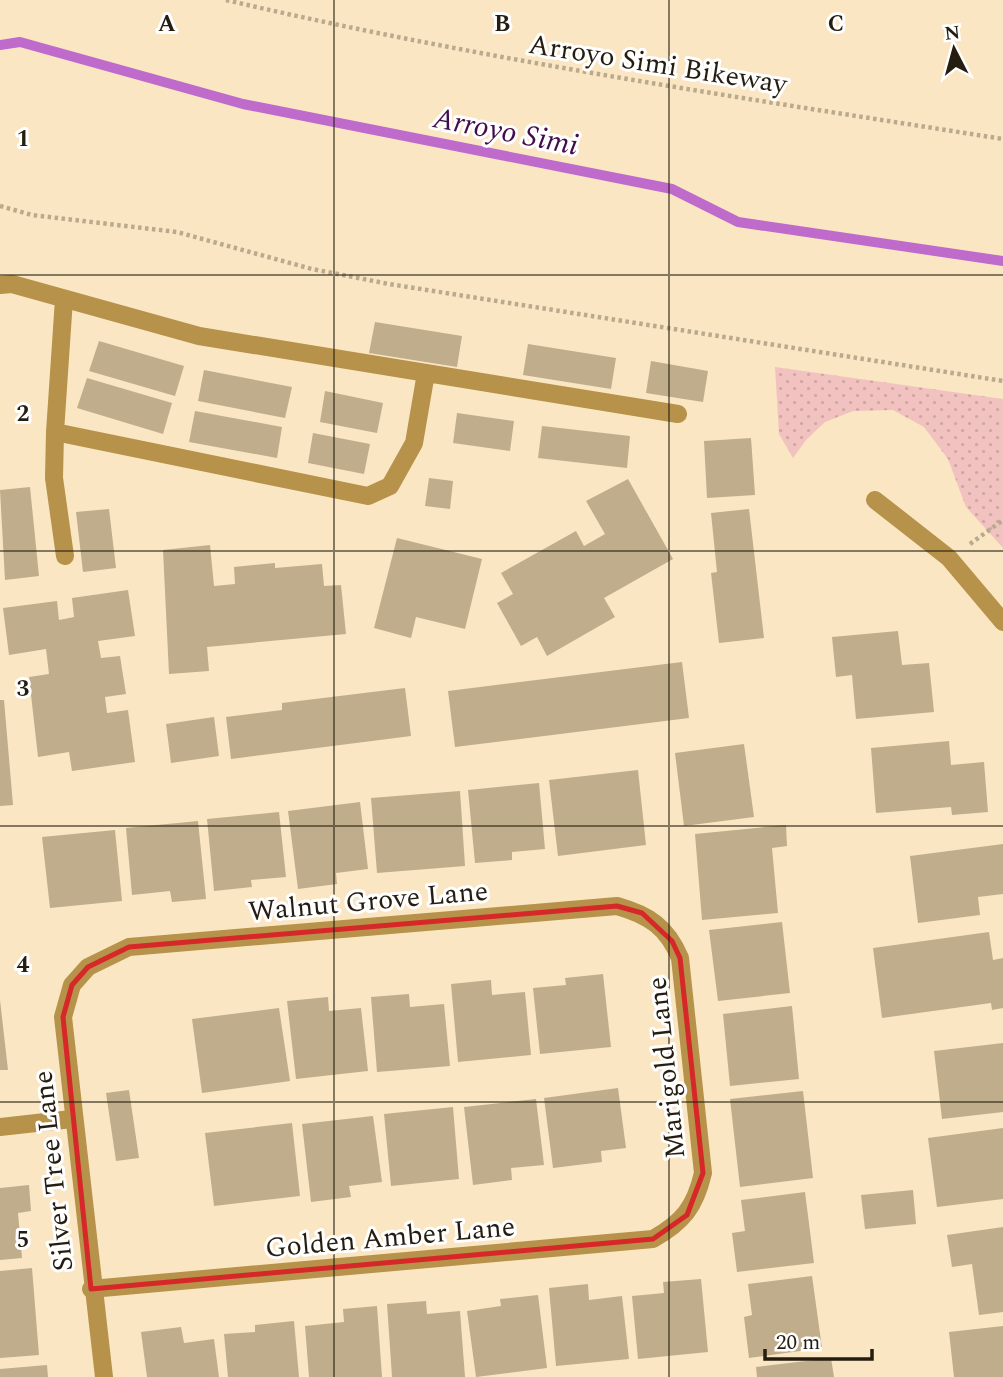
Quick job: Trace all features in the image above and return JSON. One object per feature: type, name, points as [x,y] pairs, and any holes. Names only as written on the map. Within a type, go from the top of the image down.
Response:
[{"type":"street","points":[[0,285],[12,284],[199,336],[677,414]]},
{"type":"street","points":[[64,299],[54,478],[65,556]]},
{"type":"street","points":[[55,432],[368,496],[390,486],[414,443],[426,373]]},
{"type":"street","points":[[875,500],[949,558],[1003,622]]},
{"type":"street","name":"Walnut Grove Lane","points":[[88,967],[129,947],[617,906],[655,920]]},
{"type":"street","name":"Marigold Lane","points":[[655,920],[672,941],[680,958],[703,1173],[697,1198],[687,1215]]},
{"type":"street","name":"Silver Tree Lane","points":[[88,967],[72,985],[63,1017],[91,1289],[104,1377]]},
{"type":"street","points":[[0,1127],[72,1119]]},
{"type":"street","name":"Golden Amber Lane","points":[[91,1289],[653,1239],[675,1227],[687,1215]]},
{"type":"path","name":"Arroyo Simi Bikeway","points":[[226,0],[336,26],[571,72],[1003,139]]},
{"type":"path","points":[[0,206],[32,215],[177,232],[312,269],[389,284],[1003,381]]},
{"type":"path","points":[[949,558],[1003,520]]},
{"type":"highlighted area","points":[[617,906],[642,913],[672,941],[680,958],[703,1173],[687,1215],[653,1239],[91,1289],[63,1017],[72,985],[88,967],[129,947]]},
{"type":"shaded area","points":[[775,367],[1003,399],[1003,548],[966,507],[948,459],[924,427],[893,410],[853,411],[825,422],[806,440],[793,458],[779,434]]},
{"type":"building","points":[[375,322],[462,336],[457,367],[369,353]]},
{"type":"building","points":[[99,341],[184,366],[175,396],[89,371]]},
{"type":"building","points":[[528,344],[616,358],[611,389],[523,375]]},
{"type":"building","points":[[651,361],[708,371],[703,402],[646,393]]},
{"type":"building","points":[[204,370],[292,387],[285,418],[198,401]]},
{"type":"building","points":[[87,378],[172,403],[163,434],[77,408]]},
{"type":"building","points":[[325,391],[383,403],[377,433],[320,422]]},
{"type":"building","points":[[195,411],[282,427],[277,458],[189,442]]},
{"type":"building","points":[[457,413],[514,421],[510,451],[453,443]]},
{"type":"building","points":[[542,426],[630,436],[627,468],[538,458]]},
{"type":"building","points":[[313,433],[370,444],[364,474],[308,463]]},
{"type":"building","points":[[751,438],[755,495],[707,498],[704,441]]},
{"type":"building","points":[[429,478],[453,481],[450,509],[425,506]]},
{"type":"building","points":[[628,479],[673,559],[604,598],[615,617],[547,656],[537,637],[521,646],[497,603],[513,594],[501,573],[576,531],[584,546],[605,534],[586,501]]},
{"type":"building","points":[[30,487],[39,576],[5,580],[0,490]]},
{"type":"building","points":[[109,509],[116,568],[83,572],[76,512]]},
{"type":"building","points":[[749,509],[764,638],[719,643],[711,573],[717,572],[711,513]]},
{"type":"building","points":[[397,538],[482,559],[465,629],[416,617],[411,638],[374,628]]},
{"type":"building","points":[[210,545],[214,586],[235,584],[234,567],[275,563],[275,568],[322,564],[324,586],[341,585],[346,634],[207,647],[209,671],[169,674],[163,550]]},
{"type":"building","points":[[128,590],[135,636],[98,641],[101,658],[120,656],[126,694],[105,697],[107,713],[128,710],[135,762],[72,771],[69,752],[38,757],[29,677],[49,674],[46,649],[9,655],[3,608],[57,601],[59,620],[74,617],[72,598]]},
{"type":"building","points":[[898,631],[902,665],[929,663],[934,712],[856,719],[852,675],[836,677],[832,637]]},
{"type":"building","points":[[682,662],[689,718],[455,747],[448,691]]},
{"type":"building","points":[[405,688],[411,736],[231,759],[226,717],[282,710],[282,703]]},
{"type":"building","points":[[0,700],[4,700],[13,805],[0,806]]},
{"type":"building","points":[[214,717],[219,756],[171,763],[166,724]]},
{"type":"building","points":[[949,741],[951,765],[984,762],[988,812],[952,815],[951,807],[876,813],[871,748]]},
{"type":"building","points":[[744,744],[754,817],[684,826],[675,753]]},
{"type":"building","points":[[638,770],[646,845],[558,856],[549,780]]},
{"type":"building","points":[[539,783],[545,849],[512,852],[512,860],[475,863],[468,790]]},
{"type":"building","points":[[460,791],[465,866],[377,873],[371,798]]},
{"type":"building","points":[[360,802],[368,869],[336,873],[337,884],[298,889],[288,811]]},
{"type":"building","points":[[279,812],[286,877],[251,880],[252,887],[214,891],[207,819]]},
{"type":"building","points":[[198,821],[206,899],[172,902],[170,891],[132,895],[126,828]]},
{"type":"building","points":[[786,825],[787,846],[772,848],[778,913],[702,920],[695,834]]},
{"type":"building","points":[[115,830],[122,901],[50,908],[42,837]]},
{"type":"building","points":[[1003,844],[1003,894],[978,897],[980,915],[918,923],[910,856]]},
{"type":"building","points":[[782,922],[790,993],[718,1001],[709,930]]},
{"type":"building","points":[[989,932],[993,960],[1003,958],[1003,1008],[992,1010],[991,1003],[882,1018],[873,948]]},
{"type":"building","points":[[603,974],[611,1047],[540,1054],[533,988],[566,985],[565,978]]},
{"type":"building","points":[[491,980],[492,995],[525,992],[531,1055],[458,1062],[451,984]]},
{"type":"building","points":[[409,994],[410,1007],[444,1004],[450,1066],[377,1072],[371,997]]},
{"type":"building","points":[[328,997],[329,1011],[361,1008],[368,1071],[296,1079],[287,1001]]},
{"type":"building","points":[[0,1000],[8,1070],[0,1070]]},
{"type":"building","points":[[792,1006],[799,1079],[730,1086],[723,1014]]},
{"type":"building","points":[[279,1008],[290,1081],[202,1093],[192,1019]]},
{"type":"building","points":[[1003,1043],[1003,1112],[942,1119],[934,1051]]},
{"type":"building","points":[[618,1088],[626,1148],[601,1151],[602,1162],[553,1168],[544,1098]]},
{"type":"building","points":[[129,1090],[139,1158],[116,1161],[106,1093]]},
{"type":"building","points":[[803,1091],[813,1178],[740,1187],[730,1099]]},
{"type":"building","points":[[536,1099],[544,1165],[511,1168],[512,1180],[473,1185],[464,1107]]},
{"type":"building","points":[[453,1107],[459,1179],[391,1186],[384,1114]]},
{"type":"building","points":[[373,1116],[382,1182],[349,1186],[351,1197],[311,1202],[302,1124]]},
{"type":"building","points":[[292,1123],[300,1196],[214,1206],[205,1133]]},
{"type":"building","points":[[1003,1128],[1003,1199],[937,1207],[928,1138]]},
{"type":"building","points":[[29,1185],[31,1211],[18,1213],[22,1258],[0,1260],[0,1188]]},
{"type":"building","points":[[913,1190],[916,1224],[865,1229],[861,1195]]},
{"type":"building","points":[[805,1192],[814,1263],[737,1272],[732,1233],[745,1231],[741,1200]]},
{"type":"building","points":[[1003,1227],[1003,1312],[979,1315],[972,1264],[952,1267],[947,1235]]},
{"type":"building","points":[[32,1268],[39,1355],[0,1358],[0,1271]]},
{"type":"building","points":[[812,1276],[822,1348],[749,1358],[744,1317],[752,1315],[748,1284]]},
{"type":"building","points":[[701,1279],[708,1352],[638,1359],[632,1296],[664,1293],[663,1282]]},
{"type":"building","points":[[588,1284],[589,1300],[622,1296],[629,1359],[556,1366],[549,1288]]},
{"type":"building","points":[[538,1295],[547,1368],[476,1377],[467,1311],[501,1306],[500,1299]]},
{"type":"building","points":[[426,1301],[427,1314],[460,1311],[465,1377],[392,1377],[387,1304]]},
{"type":"building","points":[[377,1306],[382,1377],[309,1377],[305,1326],[344,1322],[343,1309]]},
{"type":"building","points":[[294,1321],[299,1377],[228,1377],[224,1334],[255,1332],[255,1325]]},
{"type":"building","points":[[1003,1326],[1003,1377],[954,1377],[949,1332]]},
{"type":"building","points":[[181,1327],[184,1343],[214,1339],[219,1377],[147,1377],[141,1332]]},
{"type":"building","points":[[831,1358],[834,1377],[757,1377],[756,1367]]},
{"type":"building","points":[[47,1365],[48,1377],[0,1377],[0,1369]]},
{"type":"waterway","name":"Arroyo Simi","points":[[0,45],[20,42],[243,104],[672,189],[738,222],[1003,261]]}]
